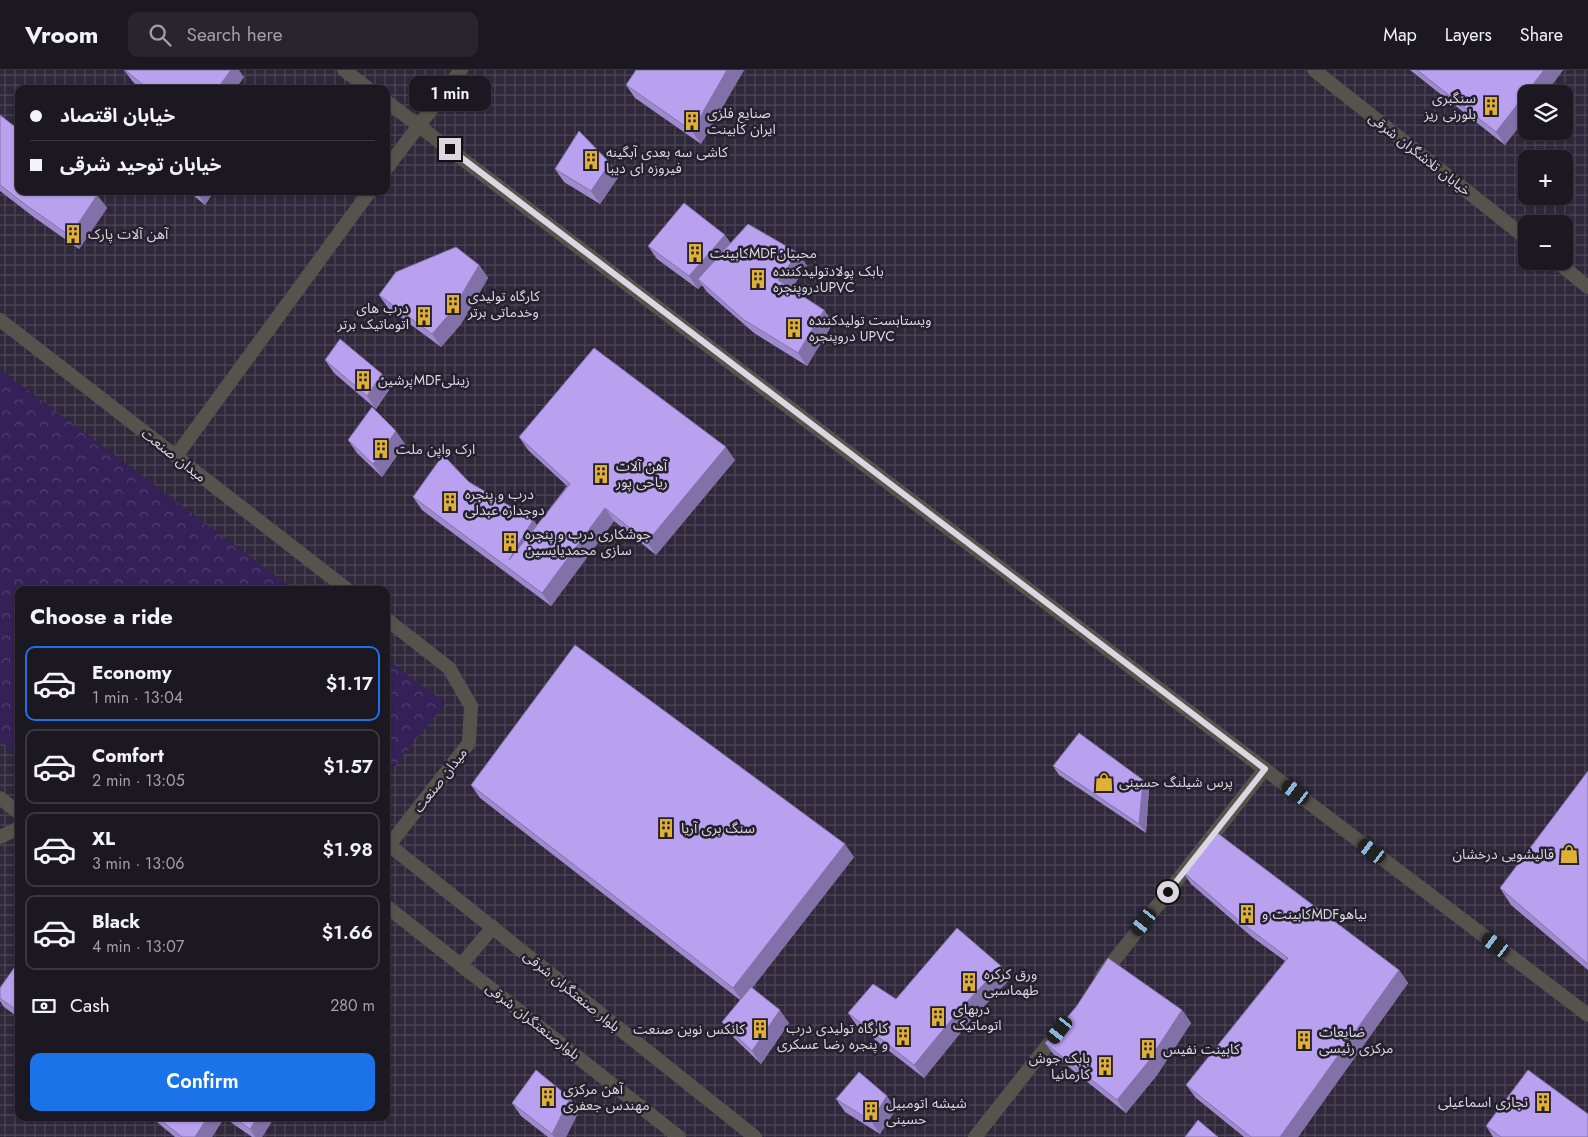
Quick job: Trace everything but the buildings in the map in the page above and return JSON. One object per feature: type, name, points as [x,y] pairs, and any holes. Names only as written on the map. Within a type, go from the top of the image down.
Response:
[{"type":"street","points":[[344,70],[364,85]]},
{"type":"street","points":[[390,164],[461,70]]},
{"type":"street","name":"خیابان تلاشگران شرقی","points":[[1314,70],[1518,232]]},
{"type":"street","points":[[390,105],[1588,1015]]},
{"type":"street","points":[[176,456],[367,195]]},
{"type":"street","points":[[1567,270],[1588,287]]},
{"type":"street","name":"میدان صنعت","points":[[0,320],[343,586]]},
{"type":"street","name":"میدان صنعت","points":[[390,622],[448,668],[471,706],[469,743],[390,844]]},
{"type":"street","points":[[1092,988],[1265,769]]},
{"type":"street","points":[[0,798],[15,810]]},
{"type":"street","points":[[0,837],[15,830]]},
{"type":"street","name":"بلوار صنعتگران شرقی","points":[[390,849],[493,928],[755,1137]]},
{"type":"street","name":"بلوارصنعتگران شرقی","points":[[390,909],[679,1137]]},
{"type":"street","points":[[461,965],[493,928]]},
{"type":"street","points":[[975,1137],[1068,1020]]},
{"type":"shaded area","points":[[0,70],[1588,70],[1588,1137],[0,1137]]},
{"type":"green space","points":[[0,369],[290,586],[15,586],[15,753],[0,741]]},
{"type":"green space","points":[[390,662],[446,703],[390,772]]},
{"type":"place","name":"سنگبری بلورنی ریز","points":[[1491,106]]},
{"type":"place","name":"صنایع فلزی ایران کابینت","points":[[692,121]]},
{"type":"place","name":"کاشی سه بعدی آبگینه فیروزه ای دیبا","points":[[591,160]]},
{"type":"place","name":"آهن آلات پارک","points":[[73,234]]},
{"type":"place","name":"کابینتMDFمحبیان","points":[[695,253]]},
{"type":"place","name":"بابک پولادتولیدکننده دروپنجرهUPVC","points":[[758,279]]},
{"type":"place","name":"کارگاه تولیدی وخدماتی برتر","points":[[453,304]]},
{"type":"place","name":"درب های اتوماتیک برتر","points":[[424,316]]},
{"type":"place","name":"ویستابست تولیدکننده دروپنجره UPVC","points":[[794,328]]},
{"type":"place","name":"پرشینMDFزینلی","points":[[363,380]]},
{"type":"place","name":"ارک واپن ملت","points":[[381,449]]},
{"type":"place","name":"آهن آلات ریاحی پور","points":[[601,474]]},
{"type":"place","name":"درب و پنجره دوجداره عبدلی","points":[[450,502]]},
{"type":"place","name":"جوشکاری درب و پنجره سازی محمدیایسین","points":[[510,542]]},
{"type":"place","name":"پرس شیلنگ حسینی","points":[[1104,782]]},
{"type":"place","name":"سنگ بری آریا","points":[[666,828]]},
{"type":"place","name":"قالیشویی درخشان","points":[[1569,854]]},
{"type":"place","name":"کابینت وMDFبیاهو","points":[[1247,914]]},
{"type":"place","name":"ورق کرکره طهماسبی","points":[[969,982]]},
{"type":"place","name":"دربهای اتوماتیک","points":[[938,1017]]},
{"type":"place","name":"کانکس نوین صنعت","points":[[760,1029]]},
{"type":"place","name":"کارگاه تولیدی درب و پنجره رضا عسکری","points":[[903,1036]]},
{"type":"place","name":"ضایعات مرکزی رئیسی","points":[[1304,1040]]},
{"type":"place","name":"کابینت نفیس","points":[[1148,1049]]},
{"type":"place","name":"بابک جوش کارمانیا","points":[[1105,1066]]},
{"type":"place","name":"آهن مرکزی مهندس جعفری","points":[[548,1097]]},
{"type":"place","name":"نجاری اسماعیلی","points":[[1543,1102]]},
{"type":"place","name":"شیشه اتومبیل حسینی","points":[[871,1111]]},
{"type":"route","points":[[450,149],[1265,769],[1168,892]]}]
